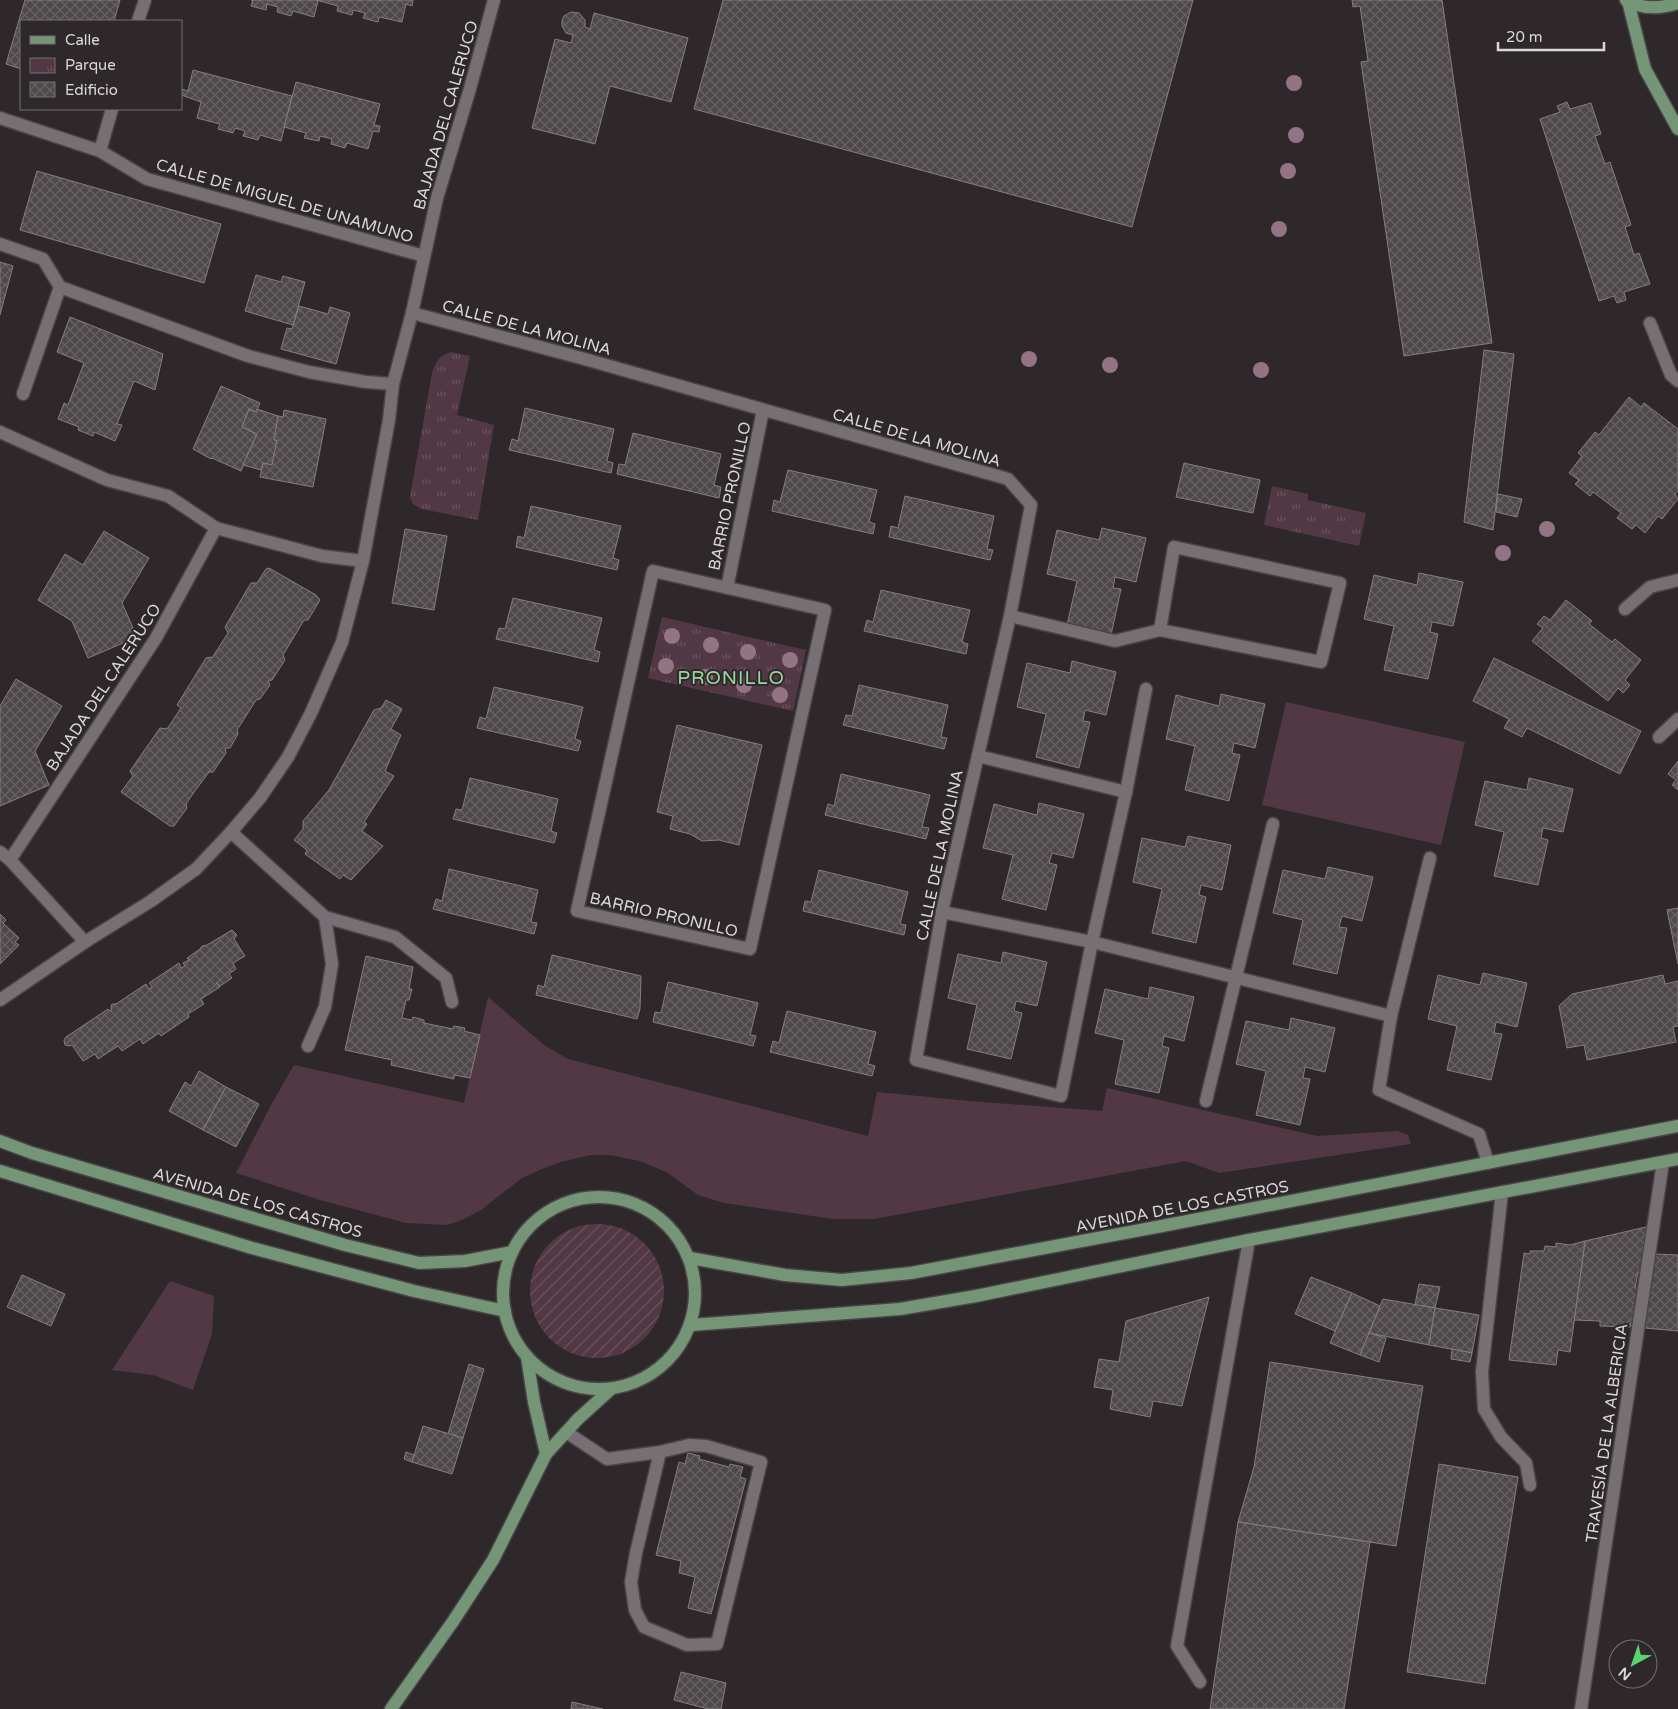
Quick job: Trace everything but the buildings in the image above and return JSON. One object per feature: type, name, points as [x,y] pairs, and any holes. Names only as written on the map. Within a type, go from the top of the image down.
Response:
[{"type":"main road","points":[[1627,1],[1653,9],[1678,4]]},
{"type":"main road","points":[[1627,1],[1645,70],[1678,129]]},
{"type":"main road","name":"AVENIDA DE LOS CASTROS","points":[[690,1258],[785,1275],[842,1280],[911,1273],[1678,1126]]},
{"type":"main road","name":"AVENIDA DE LOS CASTROS","points":[[0,1141],[32,1153],[345,1246],[419,1263],[465,1261],[512,1252]]},
{"type":"main road","points":[[691,1325],[900,1309],[976,1296],[1250,1240],[1678,1160]]},
{"type":"main road","points":[[0,1171],[252,1248],[414,1291],[505,1312]]},
{"type":"main road","points":[[603,1196],[630,1201],[655,1214],[676,1234],[690,1258],[696,1291],[691,1325],[678,1349],[660,1368],[637,1382],[611,1389],[580,1387],[551,1377],[527,1357],[513,1336],[505,1312],[503,1281],[512,1252],[527,1228],[549,1210],[575,1199],[603,1196]]},
{"type":"main road","points":[[527,1357],[534,1402],[546,1454]]},
{"type":"main road","points":[[391,1709],[454,1620],[493,1560],[546,1454],[611,1389]]},
{"type":"street","points":[[138,20],[145,0]]},
{"type":"street","name":"BAJADA DEL CALERUCO","points":[[0,1000],[196,870],[260,798],[288,756],[311,713],[342,642],[363,561],[389,420],[393,384],[412,313],[437,198],[470,92],[494,0]]},
{"type":"street","points":[[100,151],[112,110]]},
{"type":"street","name":"CALLE DE MIGUEL DE UNAMUNO","points":[[0,118],[100,151],[147,179],[424,256]]},
{"type":"street","points":[[0,244],[43,259],[60,287],[248,356],[309,372],[366,382],[393,384]]},
{"type":"street","points":[[23,394],[60,287]]},
{"type":"street","name":"CALLE DE LA MOLINA","points":[[412,313],[581,358],[1008,479],[1031,505],[1010,616],[942,912],[916,1060],[1061,1096],[1092,942]]},
{"type":"street","points":[[1650,323],[1671,375],[1678,381]]},
{"type":"street","name":"BARRIO PRONILLO","points":[[727,588],[763,410]]},
{"type":"street","points":[[0,432],[107,480],[168,496],[216,528],[322,556],[363,561]]},
{"type":"street","name":"BAJADA DEL CALERUCO","points":[[85,942],[5,856],[156,638],[216,528]]},
{"type":"street","points":[[1010,616],[1115,641],[1160,630],[1321,662],[1340,583],[1174,548],[1160,630]]},
{"type":"street","name":"BARRIO PRONILLO","points":[[652,571],[727,588],[825,610],[750,949],[577,911],[652,571]]},
{"type":"street","points":[[1625,609],[1650,587],[1678,580]]},
{"type":"street","points":[[1092,942],[1126,792],[1146,688]]},
{"type":"street","points":[[1659,737],[1678,719]]},
{"type":"street","points":[[978,756],[1126,792]]},
{"type":"street","points":[[1206,1101],[1272,824]]},
{"type":"street","points":[[231,832],[325,917],[395,937],[446,978],[452,1002]]},
{"type":"street","points":[[1430,858],[1391,1016],[1380,1090],[1479,1134],[1488,1163]]},
{"type":"street","points":[[942,912],[1092,942],[1391,1016]]},
{"type":"street","points":[[308,1046],[325,1007],[332,964],[325,917]]},
{"type":"street","name":"TRAVESÍA DE LA ALBERICIA","points":[[1581,1709],[1663,1162]]},
{"type":"street","points":[[1502,1192],[1482,1372],[1484,1408],[1501,1437],[1526,1463],[1530,1486]]},
{"type":"street","points":[[1200,1682],[1177,1646],[1250,1240]]},
{"type":"street","points":[[566,1432],[606,1458],[660,1452],[689,1445],[706,1446],[761,1462],[717,1644],[687,1645],[644,1627],[636,1610],[632,1582],[636,1553],[660,1452]]},
{"type":"green space","points":[[451,352],[470,356],[457,415],[494,425],[478,520],[421,509],[413,504],[410,497],[432,373],[438,360]]},
{"type":"green space","points":[[1272,486],[1308,494],[1308,500],[1366,513],[1359,546],[1264,525]]},
{"type":"green space","points":[[662,617],[806,650],[793,711],[648,678]]},
{"type":"green space","points":[[1286,702],[1465,742],[1441,845],[1262,805]]},
{"type":"green space","points":[[488,997],[544,1045],[568,1059],[868,1136],[877,1092],[1102,1111],[1107,1088],[1317,1136],[1397,1131],[1408,1135],[1411,1144],[1219,1173],[1186,1161],[874,1219],[833,1219],[724,1203],[698,1195],[668,1173],[640,1161],[610,1155],[590,1155],[544,1168],[522,1178],[481,1210],[447,1225],[406,1223],[320,1200],[236,1173],[294,1065],[464,1103]]},
{"type":"green space","points":[[597,1224],[623,1229],[645,1243],[659,1265],[664,1291],[659,1317],[645,1339],[623,1353],[597,1358],[571,1353],[549,1339],[535,1317],[530,1291],[535,1265],[549,1243],[571,1229]]},
{"type":"green space","points":[[170,1281],[214,1296],[212,1334],[193,1390],[153,1375],[112,1370]]},
{"type":"district","name":"PRONILLO","points":[[731,677]]}]
